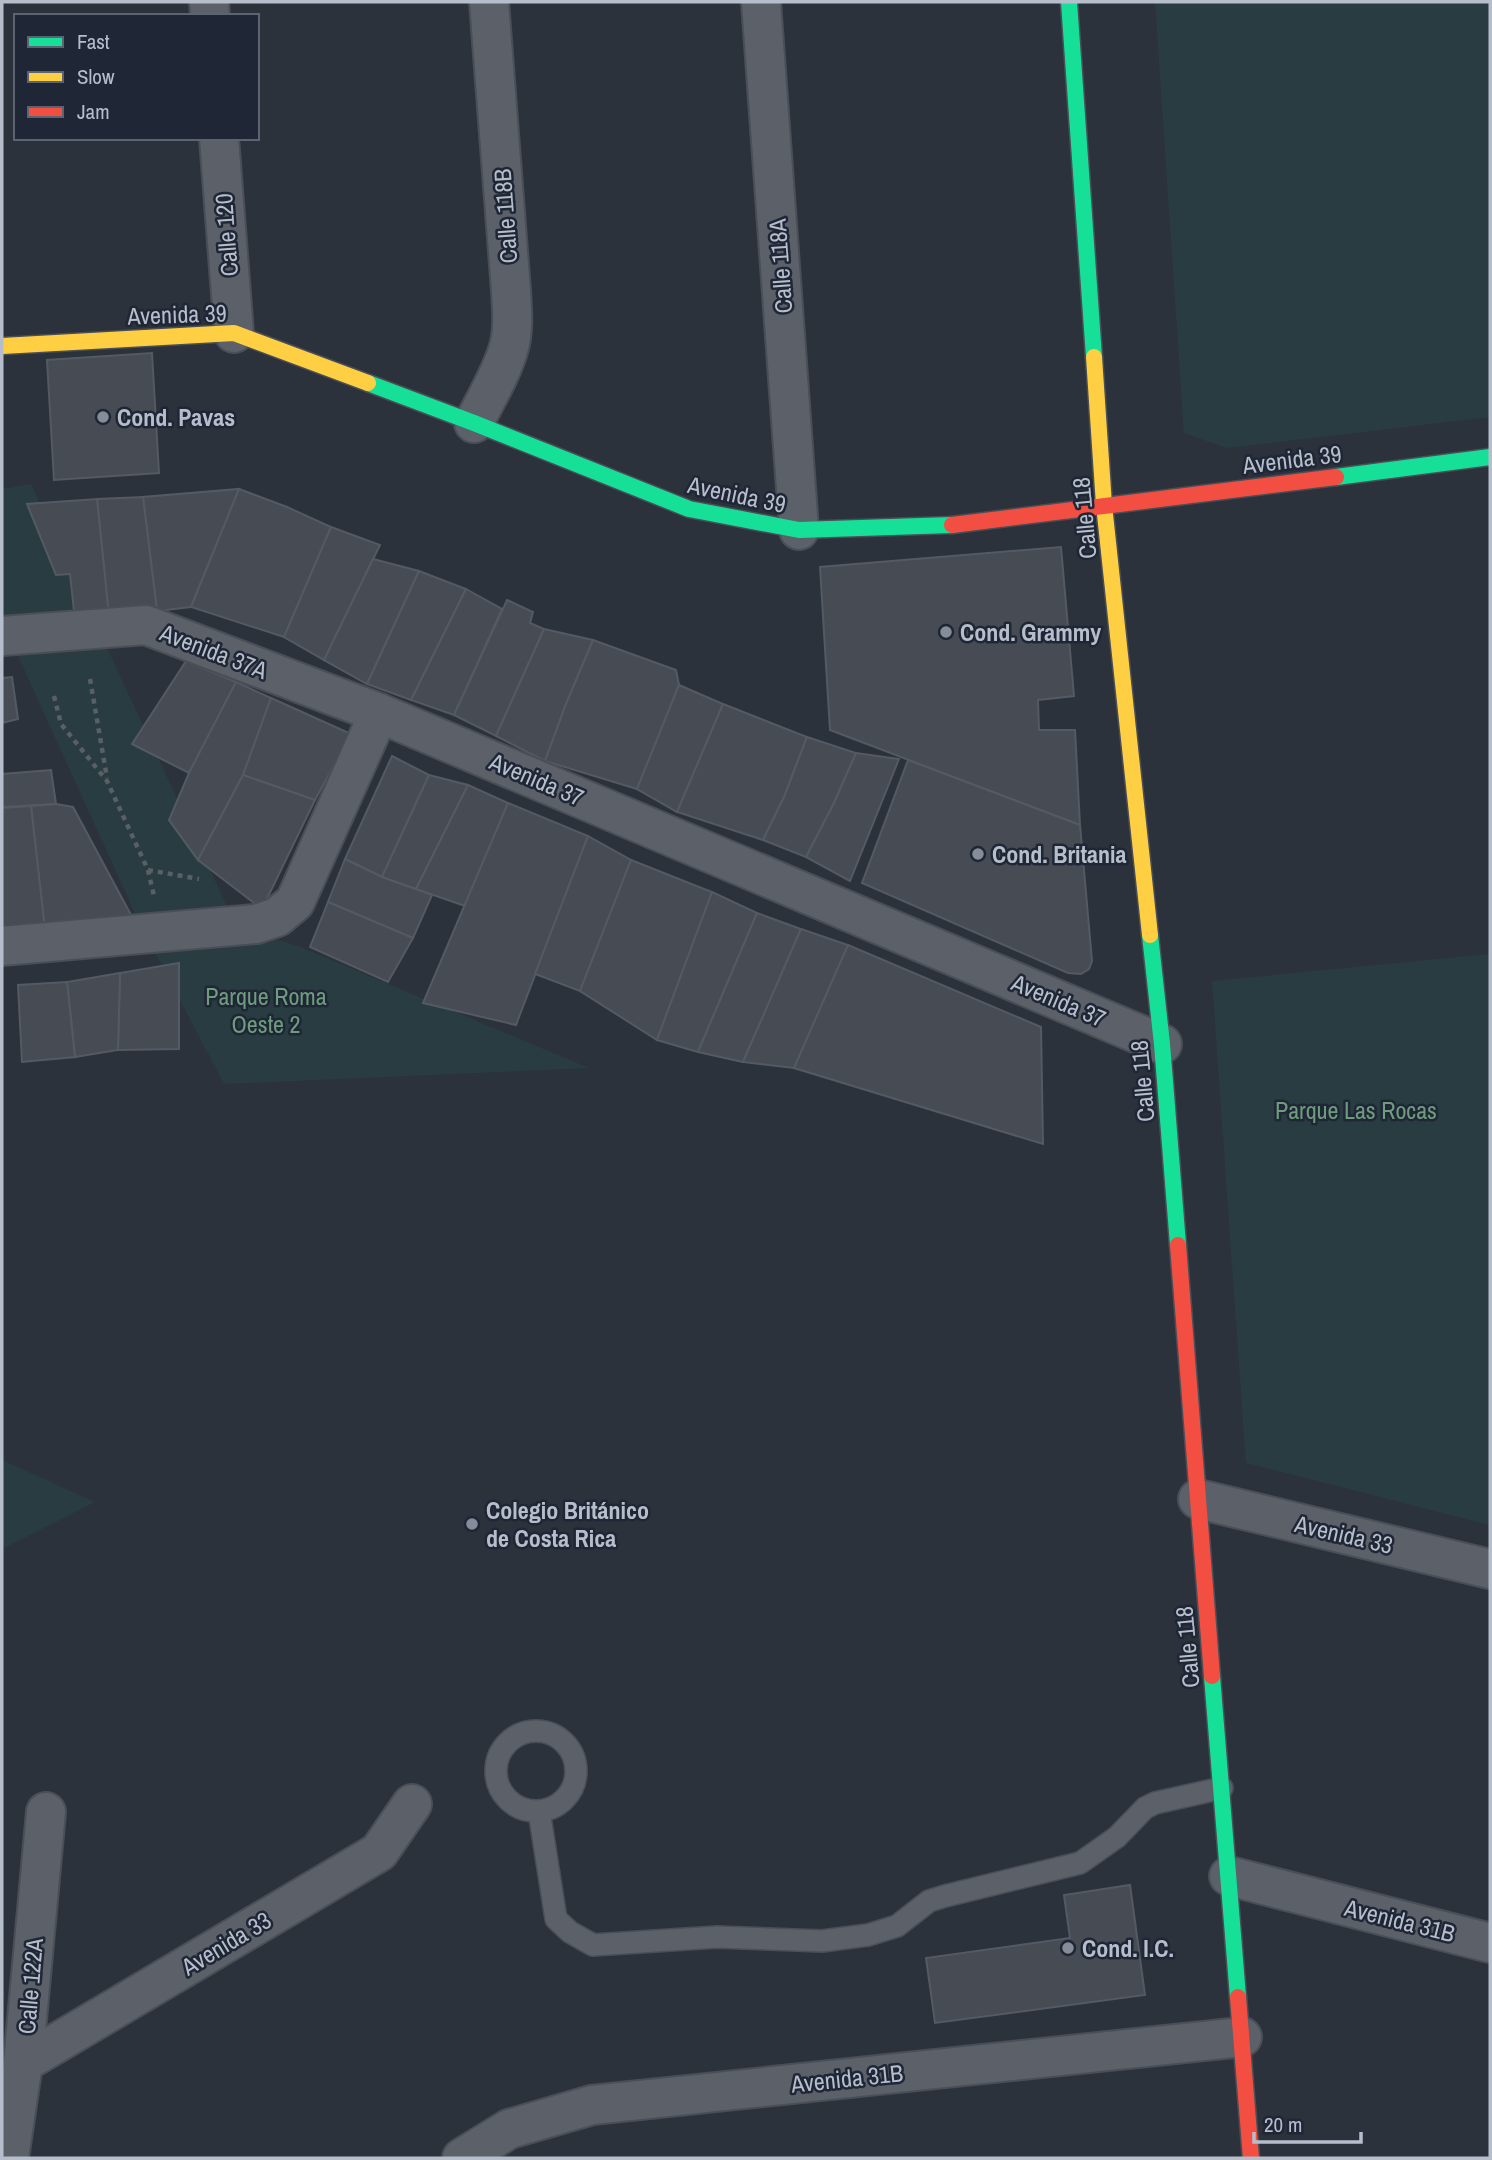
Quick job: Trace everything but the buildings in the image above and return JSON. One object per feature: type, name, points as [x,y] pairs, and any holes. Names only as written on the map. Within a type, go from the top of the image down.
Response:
[{"type":"street","name":"Calle 118B","points":[[474,423],[504,362],[512,328],[489,2]]},
{"type":"street","name":"Calle 118A","points":[[761,2],[799,530]]},
{"type":"street","name":"Calle 118","points":[[1069,2],[1104,505],[1162,1044],[1251,2158]]},
{"type":"street","name":"Calle 120","points":[[219,140],[234,333]]},
{"type":"street","name":"Avenida 39","points":[[2,346],[234,333],[474,423],[690,509],[799,530],[940,527],[1490,457]]},
{"type":"street","name":"Avenida 37A","points":[[2,636],[146,625],[379,713]]},
{"type":"street","name":"Avenida 37","points":[[379,713],[1162,1044]]},
{"type":"street","points":[[2,946],[256,924],[277,917],[295,902],[379,713]]},
{"type":"street","name":"Avenida 33","points":[[1198,1499],[1490,1569]]},
{"type":"street","name":"Avenida 33","points":[[23,2063],[379,1852],[412,1804]]},
{"type":"street","name":"Calle 122A","points":[[9,2158],[23,2063],[46,1812]]},
{"type":"street","name":"Avenida 31B","points":[[1229,1877],[1490,1942]]},
{"type":"street","name":"Avenida 31B","points":[[462,2158],[509,2129],[592,2105],[1242,2037]]},
{"type":"lane","points":[[539,1811],[556,1919],[570,1932],[593,1945],[718,1937],[822,1941],[868,1935],[897,1926],[929,1901],[1080,1863],[1117,1837],[1145,1808],[1155,1803],[1222,1788]]},
{"type":"path","points":[[90,679],[107,781]]},
{"type":"path","points":[[54,696],[61,724],[107,781],[148,870],[163,932]]},
{"type":"path","points":[[148,870],[199,879]]},
{"type":"green space","points":[[1155,2],[1490,2],[1490,417],[1227,448],[1184,433]]},
{"type":"green space","name":"Parque Roma Oeste 2","points":[[31,484],[232,917],[260,934],[298,946],[589,1068],[224,1084],[139,922],[2,621],[2,489]]},
{"type":"green space","name":"Parque Las Rocas","points":[[1490,954],[1490,1525],[1246,1463],[1212,981]]},
{"type":"green space","points":[[2,1460],[95,1502],[2,1549]]},
{"type":"traffic: fast","points":[[1069,2],[1094,357]]},
{"type":"traffic: fast","points":[[368,383],[689,509],[799,530],[952,525]]},
{"type":"traffic: fast","points":[[1336,477],[1490,457]]},
{"type":"traffic: fast","points":[[1150,935],[1162,1044],[1178,1245]]},
{"type":"traffic: fast","points":[[1212,1676],[1238,1997]]},
{"type":"traffic: slow","points":[[2,346],[234,333],[368,383]]},
{"type":"traffic: slow","points":[[1094,357],[1104,505],[1150,935]]},
{"type":"traffic: jam","points":[[952,525],[1336,477]]},
{"type":"traffic: jam","points":[[1178,1245],[1212,1676]]},
{"type":"traffic: jam","points":[[1238,1997],[1251,2158]]},
{"type":"place","name":"Cond. Pavas","points":[[103,417]]},
{"type":"place","name":"Cond. Grammy","points":[[946,632]]},
{"type":"place","name":"Cond. Britania","points":[[978,854]]},
{"type":"place","name":"Colegio Británico de Costa Rica","points":[[472,1524]]},
{"type":"place","name":"Cond. I.C.","points":[[1068,1948]]}]
